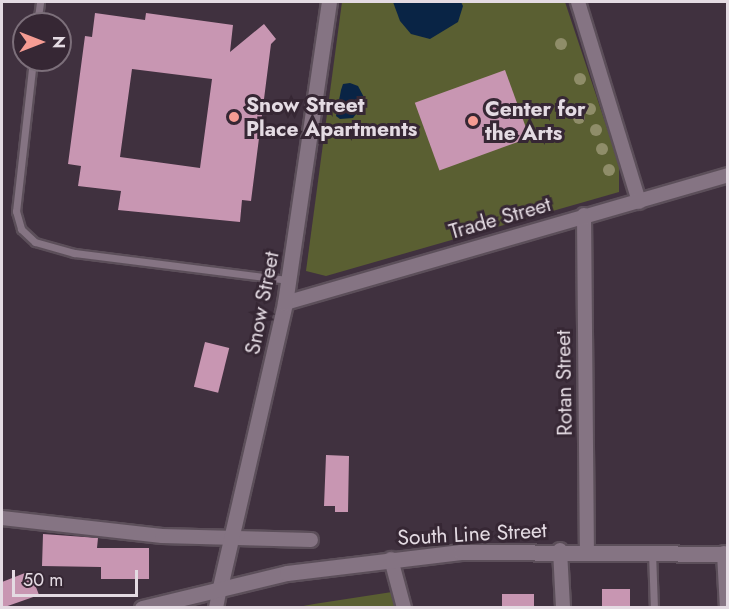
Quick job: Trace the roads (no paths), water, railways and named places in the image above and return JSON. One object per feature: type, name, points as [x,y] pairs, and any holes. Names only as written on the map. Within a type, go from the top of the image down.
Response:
[{"type":"street","name":"Snow Street","points":[[216,608],[285,303],[330,2]]},
{"type":"street","points":[[578,2],[639,202]]},
{"type":"street","name":"Trade Street","points":[[285,303],[728,175]]},
{"type":"street","name":"Rotan Street","points":[[584,215],[587,551]]},
{"type":"street","points":[[2,518],[162,536],[311,540]]},
{"type":"street","points":[[560,550],[563,608]]},
{"type":"street","name":"South Line Street","points":[[142,608],[220,587],[391,558],[461,552],[560,550],[726,554]]},
{"type":"street","points":[[726,554],[727,608]]},
{"type":"street","points":[[391,558],[404,608]]},
{"type":"lane","points":[[32,72],[16,211],[21,229],[35,242],[74,253],[289,280]]},
{"type":"lane","points":[[652,552],[654,608]]},
{"type":"water","points":[[393,2],[461,2],[463,6],[458,22],[430,39],[411,34],[400,21]]},
{"type":"water","points":[[350,83],[358,86],[366,101],[353,118],[340,119],[336,116],[341,90],[343,84]]},
{"type":"place","name":"Snow Street Place Apartments","points":[[234,117]]},
{"type":"place","name":"Center for the Arts","points":[[473,121]]}]
